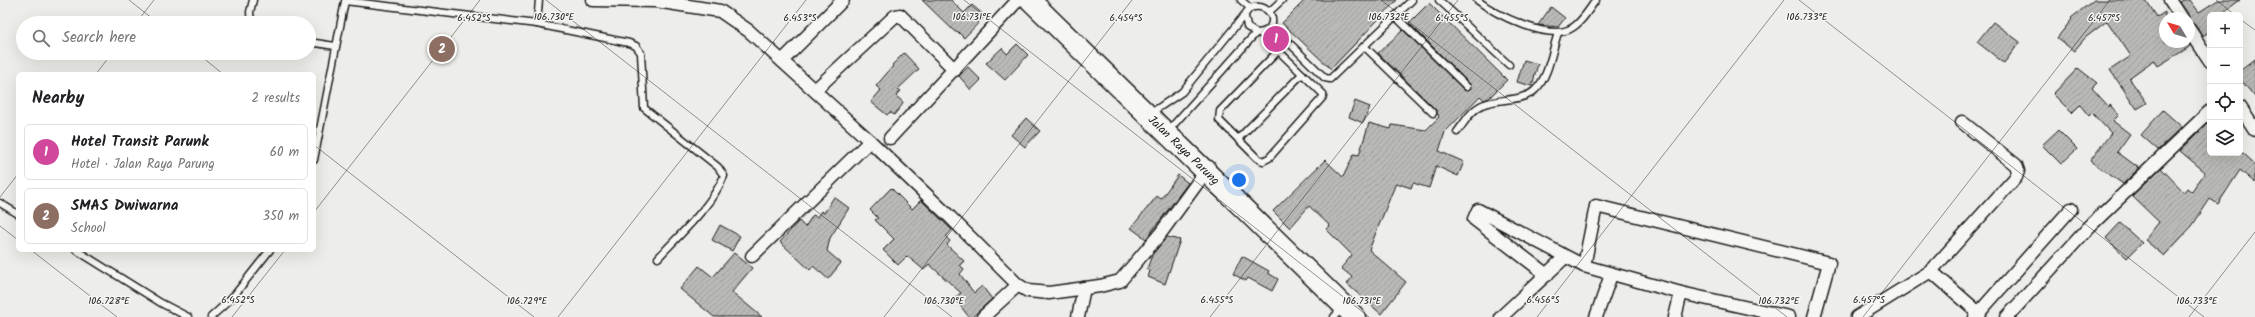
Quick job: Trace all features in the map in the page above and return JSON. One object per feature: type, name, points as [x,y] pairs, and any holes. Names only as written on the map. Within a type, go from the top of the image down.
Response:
[{"type":"highway","name":"Jalan Raya Parung","points":[[1030,0],[1170,130],[1208,168],[1344,313]]},
{"type":"highway","name":"Jalan Raya Parung","points":[[1045,0],[1152,113]]},
{"type":"highway","name":"Jalan Raya Parung","points":[[1208,168],[1369,317]]},
{"type":"street","points":[[593,0],[656,1],[720,11],[749,31],[815,90],[951,218],[1018,285],[1028,292],[1049,293],[1120,281],[1160,234],[1208,168]]},
{"type":"street","points":[[782,61],[843,0]]},
{"type":"street","points":[[890,138],[955,70],[1018,0]]},
{"type":"street","points":[[2170,0],[2178,12]]},
{"type":"street","points":[[815,90],[895,16],[900,15],[955,70]]},
{"type":"street","points":[[2195,38],[2207,56]]},
{"type":"street","points":[[2243,112],[2255,130]]},
{"type":"street","points":[[2007,317],[2090,226],[2207,114]]},
{"type":"street","points":[[1857,317],[1931,271],[2016,177],[2018,171],[2016,165],[1962,122]]},
{"type":"street","points":[[752,256],[870,141]]},
{"type":"street","points":[[1584,266],[1596,206],[1829,263],[1814,317]]},
{"type":"street","points":[[1931,271],[1978,315],[2072,209]]},
{"type":"street","points":[[1547,275],[1474,219],[1478,210],[1564,258],[1584,266],[1611,275],[1681,293],[1745,313],[1789,317]]},
{"type":"street","points":[[1501,317],[1564,258]]},
{"type":"street","points":[[1596,317],[1611,275]]},
{"type":"street","points":[[983,317],[1018,285]]},
{"type":"street","points":[[1078,317],[1084,288]]},
{"type":"street","points":[[1675,317],[1681,293]]},
{"type":"lane","points":[[250,16],[253,0]]},
{"type":"lane","points":[[316,149],[342,0],[365,1],[537,24],[629,43],[636,46],[641,53],[644,108],[718,167],[724,176],[721,185],[658,258]]},
{"type":"lane","points":[[537,24],[539,0]]},
{"type":"lane","points":[[1241,0],[1250,8]]},
{"type":"lane","points":[[1270,11],[1282,0]]},
{"type":"lane","points":[[1270,11],[1271,25],[1327,79],[1333,78],[1412,0]]},
{"type":"lane","points":[[1439,0],[1509,65]]},
{"type":"lane","points":[[1477,0],[1519,24],[1558,33],[1575,26],[1596,0]]},
{"type":"lane","points":[[1152,113],[1182,92],[1250,8],[1260,5],[1270,11]]},
{"type":"lane","points":[[1245,16],[1247,27],[1258,33],[1278,51],[1323,94],[1323,97],[1269,158],[1263,161],[1257,158],[1219,120],[1218,115],[1220,110],[1278,51]]},
{"type":"lane","points":[[1395,16],[1467,87]]},
{"type":"lane","points":[[1170,130],[1258,33],[1271,25]]},
{"type":"lane","points":[[1457,132],[1471,114],[1481,105],[1507,98],[1524,97],[1536,90],[1543,79],[1558,33]]},
{"type":"lane","points":[[316,43],[335,46]]},
{"type":"lane","points":[[1364,46],[1433,113]]},
{"type":"lane","points":[[1238,139],[1302,74]]},
{"type":"lane","points":[[0,203],[16,213]]},
{"type":"lane","points":[[79,252],[161,303],[188,317]]},
{"type":"lane","points":[[211,317],[232,298],[268,252]]},
{"type":"building","points":[[922,0],[951,0],[964,13],[972,5],[985,16],[964,38],[957,31],[955,32]]},
{"type":"building","points":[[1305,0],[1397,0],[1331,69],[1282,23]]},
{"type":"building","points":[[2094,0],[2146,0],[2157,17],[2159,16],[2159,48],[2188,48],[2158,66],[2154,60],[2129,78],[2147,103],[2137,109],[2110,70],[2131,56],[2107,21],[2085,38],[2074,51],[2057,38],[2072,19],[2071,18]]},
{"type":"building","points":[[2183,0],[2190,0],[2199,12],[2218,0],[2240,0],[2224,12],[2207,12],[2207,33],[2203,36],[2195,25],[2195,12],[2187,12],[2180,2]]},
{"type":"building","points":[[1429,3],[1507,80],[1489,98],[1484,100],[1480,96],[1445,132],[1439,151],[1464,162],[1458,176],[1436,166],[1429,188],[1413,183],[1411,188],[1396,183],[1369,250],[1406,282],[1381,314],[1347,284],[1352,277],[1341,268],[1352,255],[1326,229],[1330,226],[1309,206],[1290,228],[1273,211],[1325,160],[1343,177],[1354,154],[1359,155],[1369,123],[1391,129],[1392,125],[1426,130],[1439,117],[1436,110],[1378,53],[1403,30],[1464,90],[1470,90],[1470,84],[1409,23]]},
{"type":"building","points":[[1551,7],[1565,18],[1558,27],[1538,25]]},
{"type":"building","points":[[1993,22],[2020,42],[2004,63],[1977,42]]},
{"type":"building","points":[[1017,44],[1028,55],[1005,80],[986,63],[1002,48],[1007,54]]},
{"type":"building","points":[[904,53],[919,69],[898,89],[901,91],[896,96],[903,102],[902,105],[894,115],[890,112],[887,115],[871,102],[881,90],[876,86],[893,66],[892,65]]},
{"type":"building","points":[[2255,59],[2255,97],[2243,83],[2243,69]]},
{"type":"building","points":[[1524,60],[1538,64],[1532,86],[1517,82]]},
{"type":"building","points":[[968,67],[981,80],[971,90],[959,76]]},
{"type":"building","points":[[2078,68],[2097,83],[2092,88],[2109,107],[2110,105],[2119,115],[2113,121],[2130,134],[2117,152],[2139,168],[2123,184],[2090,161],[2111,133],[2092,113],[2089,116],[2080,105],[2072,113],[2053,94]]},
{"type":"building","points":[[1355,101],[1370,107],[1363,123],[1349,117]]},
{"type":"building","points":[[2163,110],[2182,127],[2158,150],[2141,135]]},
{"type":"building","points":[[1026,118],[1040,131],[1025,147],[1011,135]]},
{"type":"building","points":[[2207,124],[2207,156],[2243,156],[2243,153],[2255,164],[2255,183],[2240,170],[2218,204],[2210,199],[2192,226],[2164,256],[2145,240],[2159,222],[2132,196],[2161,168],[2184,192],[2187,188],[2192,192],[2205,172],[2180,151]]},
{"type":"building","points":[[2058,130],[2077,149],[2061,164],[2042,145]]},
{"type":"building","points":[[1178,175],[1188,183],[1146,239],[1131,228],[1157,196],[1161,199]]},
{"type":"building","points":[[891,188],[912,209],[921,200],[952,230],[946,237],[950,241],[947,245],[964,261],[960,265],[964,269],[960,274],[974,293],[982,286],[992,299],[972,317],[969,317],[954,298],[961,293],[929,264],[924,270],[907,256],[898,265],[883,250],[894,239],[875,220],[878,218],[870,210]]},
{"type":"building","points":[[834,197],[849,208],[830,238],[827,251],[841,263],[828,279],[813,266],[810,270],[780,242],[799,221],[805,227],[813,215],[817,217],[821,211],[824,213]]},
{"type":"building","points":[[2120,223],[2142,243],[2127,258],[2106,238]]},
{"type":"building","points":[[720,225],[740,236],[732,251],[712,240]]},
{"type":"building","points":[[1167,237],[1180,240],[1165,284],[1148,277],[1150,271],[1147,269],[1152,255]]},
{"type":"building","points":[[734,253],[752,268],[732,292],[762,317],[714,317],[680,289],[699,266],[713,277]]},
{"type":"building","points":[[1242,256],[1269,271],[1268,273],[1278,279],[1272,291],[1248,278],[1246,281],[1233,274]]},
{"type":"place","name":"Hotel Transit Parunk","points":[[1276,39]]},
{"type":"place","name":"SMAS Dwiwarna","points":[[442,49]]}]
